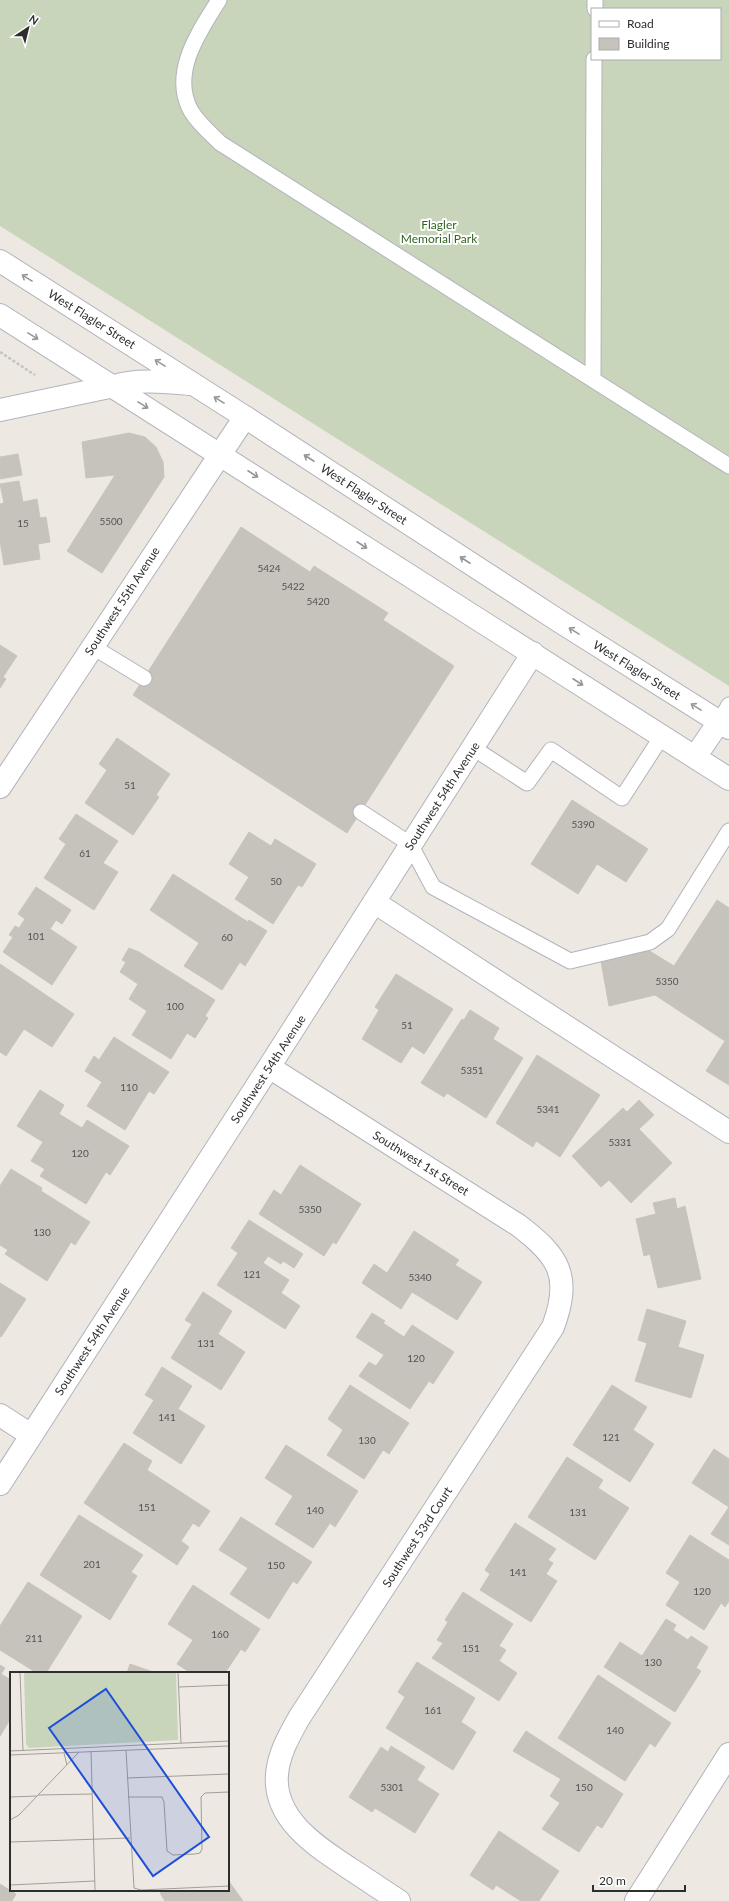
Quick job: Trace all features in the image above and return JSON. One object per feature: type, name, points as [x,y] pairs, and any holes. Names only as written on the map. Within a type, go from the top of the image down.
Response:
[{"type":"street","name":"West Flagler Street","points":[[0,261],[245,417],[552,617],[726,718]]},
{"type":"street","points":[[0,315],[114,386],[729,779]]},
{"type":"street","points":[[0,410],[130,382],[147,380],[193,384]]},
{"type":"street","name":"Southwest 55th Avenue","points":[[0,787],[162,540],[245,417]]},
{"type":"street","name":"Southwest 54th Avenue","points":[[0,1484],[270,1067],[410,844],[533,653]]},
{"type":"street","points":[[695,758],[726,718]]},
{"type":"street","points":[[374,902],[729,1132]]},
{"type":"street","name":"Southwest 1st Street","points":[[270,1067],[518,1224],[546,1249],[560,1272]]},
{"type":"street","name":"Southwest 53rd Court","points":[[399,1901],[308,1840],[288,1816],[281,1803],[278,1791],[277,1775],[280,1757],[288,1738],[553,1327],[562,1302],[563,1286],[560,1272]]},
{"type":"street","points":[[0,1415],[31,1435]]},
{"type":"street","points":[[636,1901],[729,1754]]},
{"type":"lane","points":[[219,0],[190,50],[184,73],[185,92],[191,111],[204,128],[220,143],[729,466]]},
{"type":"lane","points":[[593,380],[594,60]]},
{"type":"lane","points":[[93,647],[144,678]]},
{"type":"lane","points":[[473,748],[528,783],[551,750],[622,798],[662,736]]},
{"type":"lane","points":[[361,812],[410,844],[433,887],[570,961],[650,942],[668,930],[729,831]]},
{"type":"path","points":[[0,352],[36,376]]},
{"type":"green space","name":"Flagler Memorial Park","points":[[0,0],[729,0],[729,686],[0,226]]},
{"type":"building","points":[[129,433],[145,437],[156,447],[163,462],[164,477],[102,573],[67,551],[115,475],[86,478],[82,442]]},
{"type":"building","points":[[18,454],[22,475],[0,479],[0,457]]},
{"type":"building","points":[[19,481],[23,502],[37,499],[40,518],[46,517],[50,542],[38,544],[40,559],[4,565],[0,541],[0,504],[4,503],[0,484]]},
{"type":"building","points":[[241,527],[310,572],[314,566],[388,613],[383,620],[454,666],[347,833],[133,695]]},
{"type":"building","points":[[0,645],[17,656],[3,677],[6,679],[0,688]]},
{"type":"building","points":[[117,738],[170,774],[156,795],[159,797],[133,835],[85,803],[107,770],[99,764]]},
{"type":"building","points":[[572,800],[648,849],[626,882],[597,864],[578,894],[531,864]]},
{"type":"building","points":[[76,814],[118,841],[103,863],[118,872],[94,910],[44,878],[66,844],[59,839]]},
{"type":"building","points":[[249,832],[271,846],[275,839],[316,864],[302,887],[298,885],[273,924],[235,899],[249,877],[229,864]]},
{"type":"building","points":[[173,874],[248,922],[249,920],[267,931],[245,966],[240,962],[222,990],[184,966],[199,943],[150,910]]},
{"type":"building","points":[[36,887],[71,910],[62,924],[56,920],[50,929],[77,947],[52,985],[3,952],[13,937],[9,935],[15,926],[19,928],[25,919],[18,914]]},
{"type":"building","points":[[717,900],[729,908],[729,1085],[706,1071],[725,1041],[655,995],[609,1006],[600,956],[643,947],[674,966]]},
{"type":"building","points":[[129,948],[139,952],[215,1000],[205,1016],[208,1018],[195,1038],[187,1033],[171,1059],[132,1035],[147,1011],[129,999],[138,984],[120,972],[126,962],[122,960]]},
{"type":"building","points":[[0,964],[74,1014],[52,1047],[24,1029],[6,1056],[0,1052]]},
{"type":"building","points":[[396,974],[453,1009],[424,1054],[412,1046],[401,1063],[362,1039],[379,1010],[375,1007]]},
{"type":"building","points":[[470,1010],[499,1028],[493,1039],[523,1058],[486,1118],[447,1093],[444,1097],[421,1083],[462,1019],[464,1020]]},
{"type":"building","points":[[114,1037],[169,1072],[154,1094],[149,1091],[125,1130],[87,1106],[102,1082],[85,1071],[94,1056],[99,1060]]},
{"type":"building","points":[[537,1055],[600,1095],[560,1157],[536,1141],[533,1147],[496,1123]]},
{"type":"building","points":[[40,1090],[64,1105],[59,1114],[82,1128],[87,1120],[129,1146],[110,1175],[106,1172],[86,1204],[40,1176],[45,1169],[31,1161],[43,1142],[17,1126]]},
{"type":"building","points":[[639,1100],[654,1115],[639,1129],[672,1163],[631,1203],[609,1180],[601,1187],[572,1156],[623,1108],[627,1112]]},
{"type":"building","points":[[300,1165],[361,1204],[336,1244],[333,1242],[324,1256],[259,1214],[274,1190],[281,1195]]},
{"type":"building","points":[[11,1169],[42,1188],[41,1191],[90,1222],[75,1245],[71,1242],[47,1281],[5,1254],[8,1250],[0,1245],[0,1186]]},
{"type":"building","points":[[675,1198],[677,1209],[685,1206],[701,1279],[658,1288],[650,1254],[644,1256],[636,1219],[656,1214],[653,1203]]},
{"type":"building","points":[[249,1220],[303,1254],[294,1268],[283,1261],[281,1264],[268,1256],[263,1263],[289,1280],[281,1293],[300,1306],[285,1329],[217,1285],[238,1253],[231,1248]]},
{"type":"building","points":[[414,1231],[459,1260],[455,1265],[482,1282],[457,1320],[412,1292],[401,1309],[362,1283],[374,1264],[387,1273]]},
{"type":"building","points":[[0,1283],[26,1299],[1,1337],[0,1336]]},
{"type":"building","points":[[203,1292],[232,1311],[218,1334],[245,1352],[221,1390],[171,1358],[192,1324],[185,1320]]},
{"type":"building","points":[[647,1309],[686,1321],[678,1347],[704,1355],[691,1398],[635,1381],[647,1343],[638,1340]]},
{"type":"building","points":[[372,1313],[385,1321],[383,1323],[404,1337],[412,1325],[454,1352],[433,1384],[429,1381],[410,1409],[359,1376],[369,1362],[376,1366],[384,1355],[356,1337]]},
{"type":"building","points":[[162,1367],[192,1386],[178,1409],[205,1426],[181,1464],[133,1433],[154,1400],[145,1395]]},
{"type":"building","points":[[350,1385],[409,1423],[389,1454],[383,1450],[364,1479],[327,1455],[343,1430],[328,1419]]},
{"type":"building","points":[[612,1385],[647,1407],[633,1430],[654,1444],[630,1482],[573,1445]]},
{"type":"building","points":[[124,1443],[152,1461],[147,1470],[210,1511],[199,1527],[193,1523],[181,1541],[189,1547],[177,1565],[84,1503]]},
{"type":"building","points":[[286,1445],[358,1491],[335,1527],[330,1523],[313,1548],[275,1524],[293,1496],[265,1478]]},
{"type":"building","points":[[714,1449],[729,1459],[729,1507],[692,1483]]},
{"type":"building","points":[[567,1457],[603,1480],[598,1488],[629,1508],[595,1560],[528,1517]]},
{"type":"building","points":[[729,1507],[729,1545],[711,1534]]},
{"type":"building","points":[[79,1515],[143,1555],[131,1572],[137,1576],[110,1620],[40,1575]]},
{"type":"building","points":[[241,1517],[312,1562],[297,1584],[293,1581],[269,1619],[230,1594],[248,1568],[219,1550]]},
{"type":"building","points":[[515,1523],[556,1549],[548,1560],[553,1563],[546,1574],[557,1581],[531,1622],[480,1590],[490,1574],[485,1570]]},
{"type":"building","points":[[690,1535],[729,1560],[729,1601],[725,1607],[721,1603],[704,1630],[666,1605],[680,1582],[666,1573]]},
{"type":"building","points":[[28,1582],[82,1616],[47,1672],[35,1672],[0,1650],[0,1626]]},
{"type":"building","points":[[193,1585],[260,1629],[245,1652],[241,1649],[226,1672],[189,1672],[177,1664],[193,1640],[168,1624]]},
{"type":"building","points":[[463,1592],[513,1624],[499,1646],[506,1650],[499,1661],[517,1673],[499,1701],[432,1658],[443,1643],[437,1640],[448,1622],[445,1620]]},
{"type":"building","points":[[666,1619],[676,1625],[673,1630],[688,1640],[691,1636],[708,1647],[696,1668],[701,1671],[675,1712],[604,1667],[620,1642],[642,1656]]},
{"type":"building","points":[[417,1662],[475,1698],[461,1722],[476,1732],[453,1770],[386,1728],[405,1697],[398,1692]]},
{"type":"building","points":[[130,1664],[153,1672],[127,1672]]},
{"type":"building","points":[[0,1665],[5,1668],[1,1674],[10,1679],[10,1720],[0,1736]]},
{"type":"building","points":[[598,1675],[671,1723],[655,1747],[650,1743],[625,1781],[558,1738]]},
{"type":"building","points":[[526,1731],[623,1794],[602,1828],[597,1825],[579,1852],[542,1829],[560,1803],[550,1796],[561,1779],[513,1751]]},
{"type":"building","points":[[391,1746],[425,1767],[417,1780],[439,1794],[415,1833],[375,1808],[372,1812],[349,1797],[381,1747],[388,1752]]},
{"type":"building","points":[[499,1831],[559,1871],[539,1901],[521,1901],[496,1885],[493,1890],[470,1875]]},
{"type":"building","points":[[229,1881],[243,1901],[165,1901],[160,1893],[163,1891],[229,1891]]},
{"type":"building","points":[[0,1884],[16,1894],[12,1901],[0,1901]]}]
